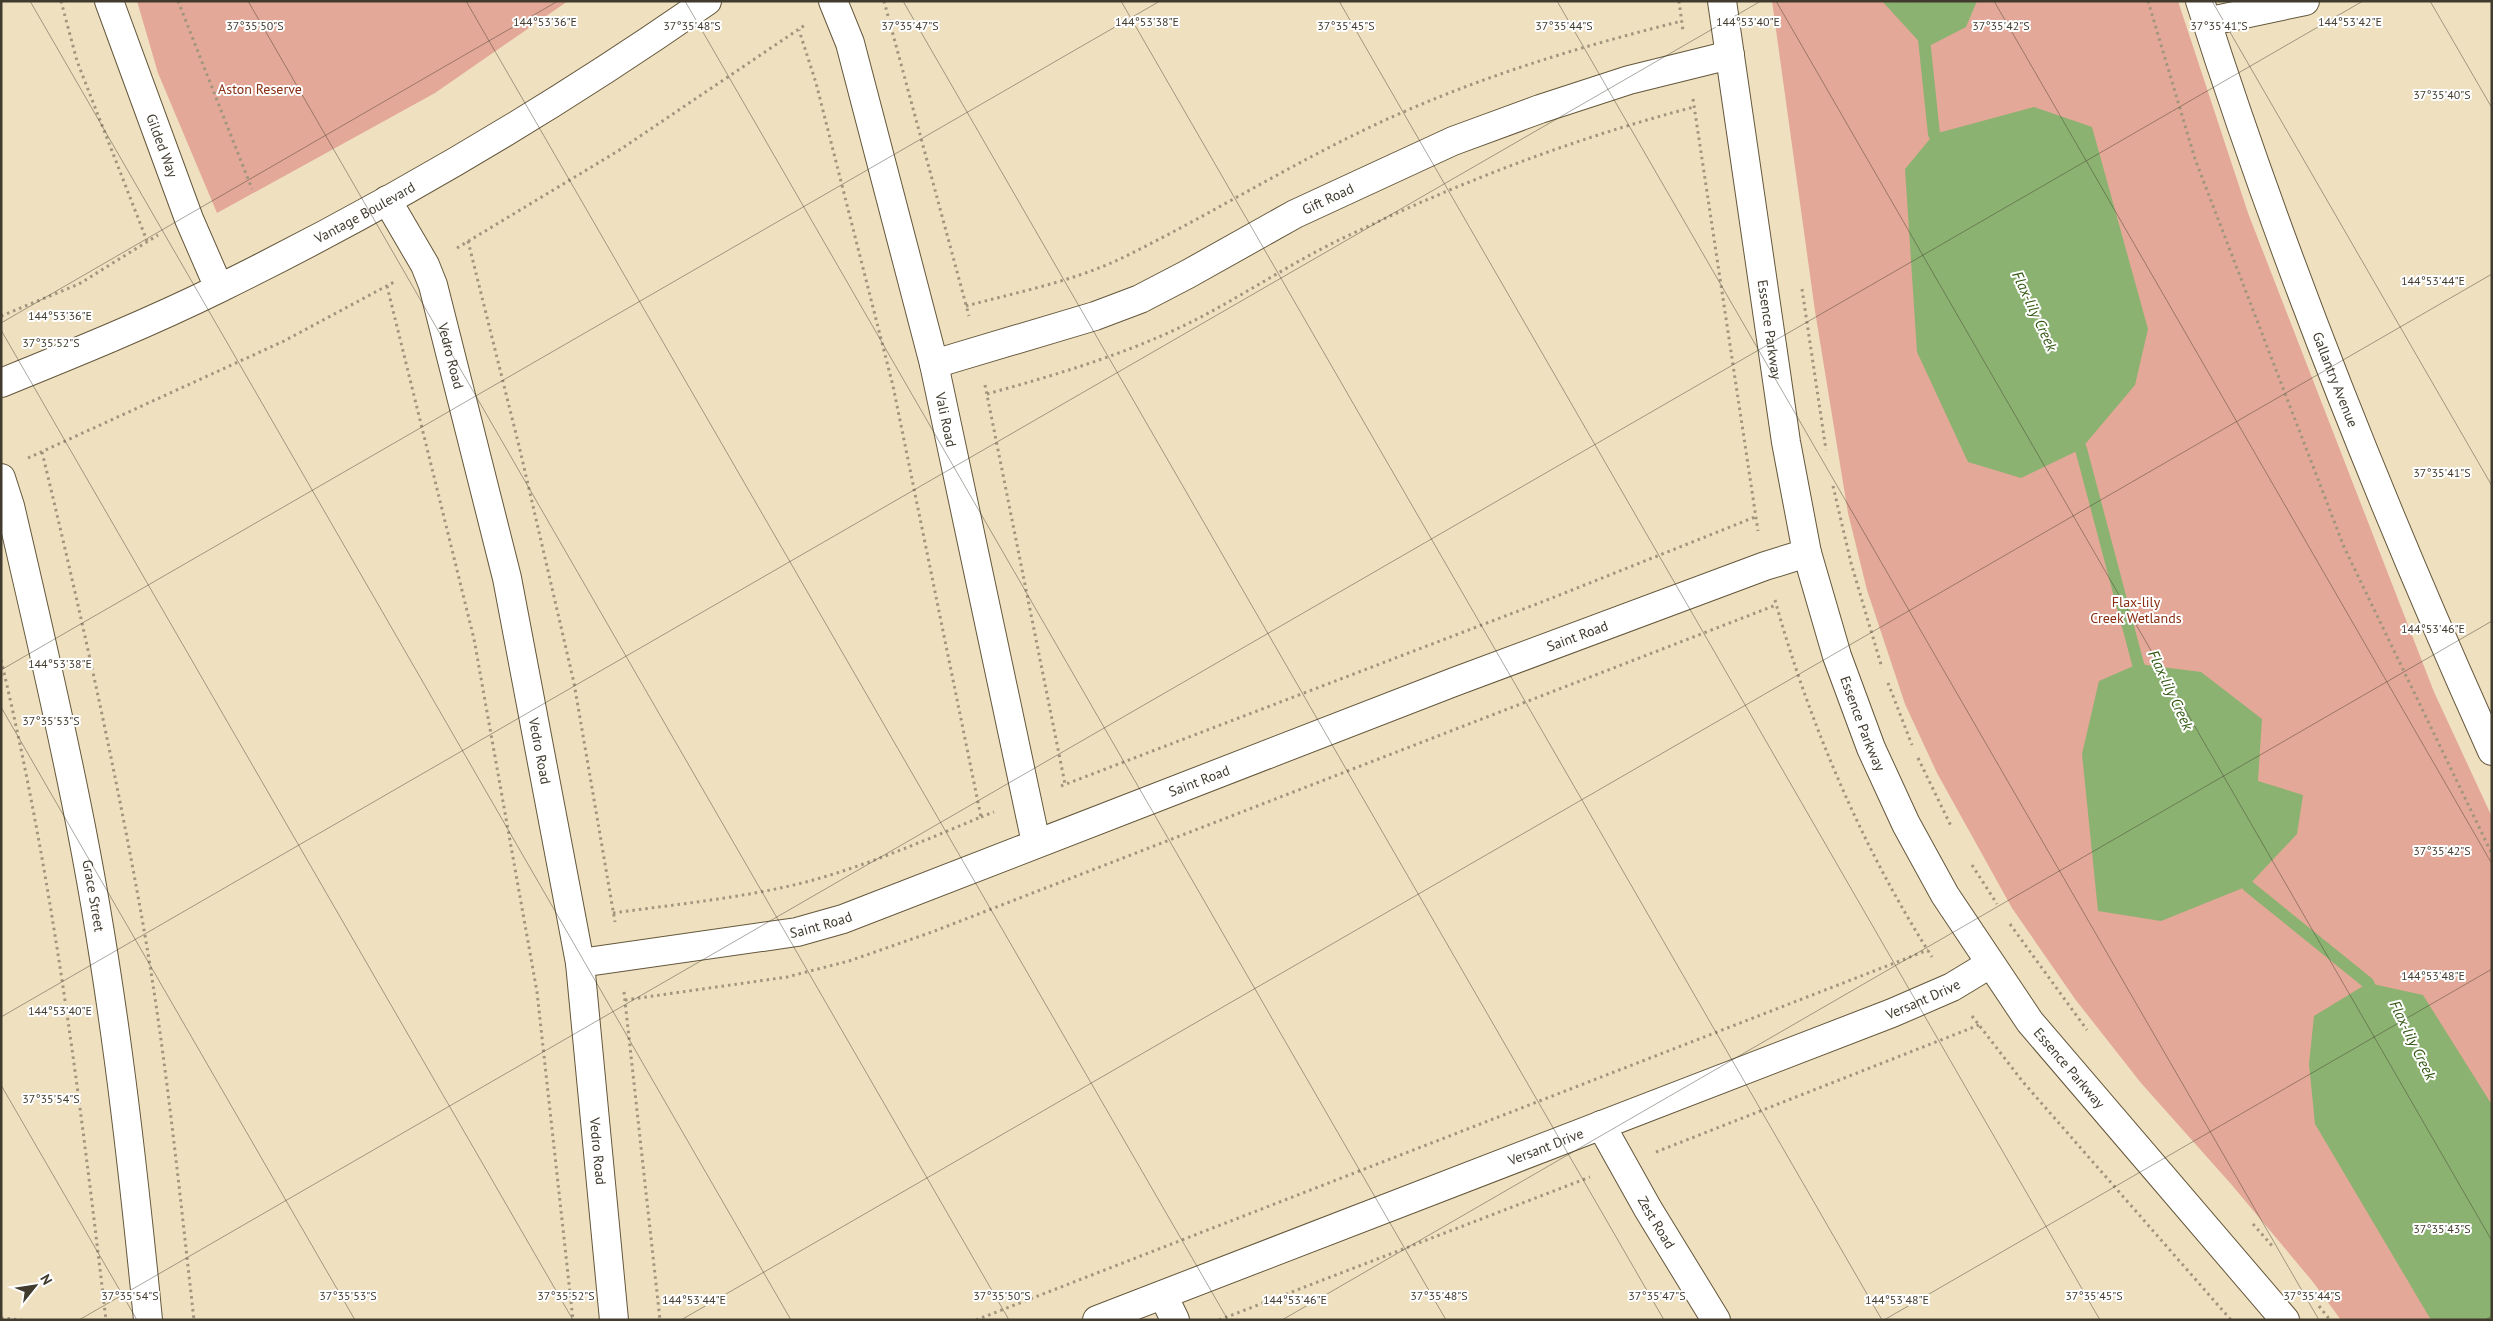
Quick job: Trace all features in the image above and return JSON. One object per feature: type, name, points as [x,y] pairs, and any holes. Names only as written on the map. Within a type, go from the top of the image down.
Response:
[{"type":"street","name":"Gilded Way","points":[[109,1],[189,219],[219,288]]},
{"type":"street","name":"Vantage Boulevard","points":[[1,383],[114,337],[219,288],[387,200],[533,116],[636,50],[707,1]]},
{"type":"street","name":"Vali Road","points":[[833,1],[850,43],[934,364],[1036,843]]},
{"type":"street","name":"Essence Parkway","points":[[1722,1],[1786,442],[1807,553],[1837,656],[1875,757],[1906,824],[1944,895],[2030,1022],[2285,1320]]},
{"type":"street","points":[[2203,12],[2305,1]]},
{"type":"street","name":"Gallantry Avenue","points":[[2203,12],[2318,334],[2417,584],[2492,751]]},
{"type":"street","name":"Gift Road","points":[[934,364],[977,353],[1095,316],[1140,299],[1295,214],[1453,141],[1540,108],[1629,80],[1730,56]]},
{"type":"street","name":"Vedro Road","points":[[387,200],[425,265],[434,285],[507,578],[580,963],[614,1320]]},
{"type":"street","name":"Grace Street","points":[[1,478],[14,523],[76,803],[99,932],[122,1081],[148,1320]]},
{"type":"street","name":"Saint Road","points":[[580,963],[806,929],[881,906],[1036,843],[1473,675],[1756,569],[1807,553]]},
{"type":"street","name":"Versant Drive","points":[[1097,1320],[1892,1013],[1952,987],[1990,964]]},
{"type":"street","name":"Zest Road","points":[[1601,1125],[1648,1209],[1716,1320]]},
{"type":"street","points":[[1164,1295],[1175,1320]]},
{"type":"path","points":[[61,1],[77,61],[147,241]]},
{"type":"path","points":[[178,1],[252,189]]},
{"type":"path","points":[[884,1],[966,306],[987,394],[1065,784]]},
{"type":"path","points":[[2148,1],[2196,158],[2344,547],[2492,854]]},
{"type":"path","points":[[966,306],[1077,276],[1121,258],[1313,155],[1401,113],[1474,83],[1572,51],[1682,21]]},
{"type":"path","points":[[799,30],[816,83],[893,386],[981,817]]},
{"type":"path","points":[[987,394],[1074,370],[1124,352],[1185,325],[1338,240],[1442,192],[1529,157],[1619,127],[1694,108]]},
{"type":"path","points":[[1,316],[79,284],[147,241],[189,219]]},
{"type":"path","points":[[387,286],[474,639],[537,992],[573,1320]]},
{"type":"path","points":[[1802,286],[1828,459]]},
{"type":"path","points":[[1831,478],[1851,563],[1883,670]]},
{"type":"path","points":[[613,912],[735,897],[805,882],[884,857],[1026,799],[1547,600],[1755,517]]},
{"type":"path","points":[[625,1000],[787,977],[849,961],[932,932],[1776,605]]},
{"type":"path","points":[[1,660],[39,843],[80,1094],[106,1320]]},
{"type":"path","points":[[1886,678],[1913,748]]},
{"type":"path","points":[[1917,756],[1954,833]]},
{"type":"path","points":[[1967,858],[1999,907]]},
{"type":"path","points":[[2010,924],[2090,1034]]},
{"type":"path","points":[[976,1320],[1928,950]]},
{"type":"path","points":[[2246,1216],[2277,1253]]},
{"type":"path","points":[[2318,1305],[2330,1320]]},
{"type":"path","points":[[1,1318],[22,1320]]},
{"type":"green space","name":"Aston Reserve","points":[[137,1],[568,1],[435,93],[217,213],[158,73]]},
{"type":"green space","name":"Flax-lily Creek Wetlands","points":[[1772,1],[2178,1],[2248,213],[2434,692],[2492,817],[2492,1320],[2341,1320],[2313,1282],[2231,1184],[2141,1083],[2075,999],[2012,908],[1937,773],[1905,704],[1867,590],[1848,513],[1815,311]]},
{"type":"water","points":[[1882,1],[1977,1],[1966,27],[1925,48]]},
{"type":"water","points":[[2034,107],[2092,127],[2148,329],[2135,385],[2081,449],[2021,478],[1968,462],[1917,352],[1905,169],[1934,134]]},
{"type":"water","points":[[2138,664],[2201,672],[2262,719],[2258,781],[2303,795],[2297,834],[2248,886],[2161,921],[2098,911],[2082,754],[2099,681]]},
{"type":"water","points":[[2368,983],[2423,995],[2492,1105],[2492,1320],[2431,1320],[2315,1124],[2309,1064],[2314,1016]]},
{"type":"waterway","name":"Flax-lily Creek","points":[[1920,1],[1934,134],[1942,149]]},
{"type":"waterway","name":"Flax-lily Creek","points":[[2074,434],[2081,449],[2138,664],[2145,679]]},
{"type":"waterway","name":"Flax-lily Creek","points":[[2241,872],[2248,886],[2368,983],[2375,999]]}]
